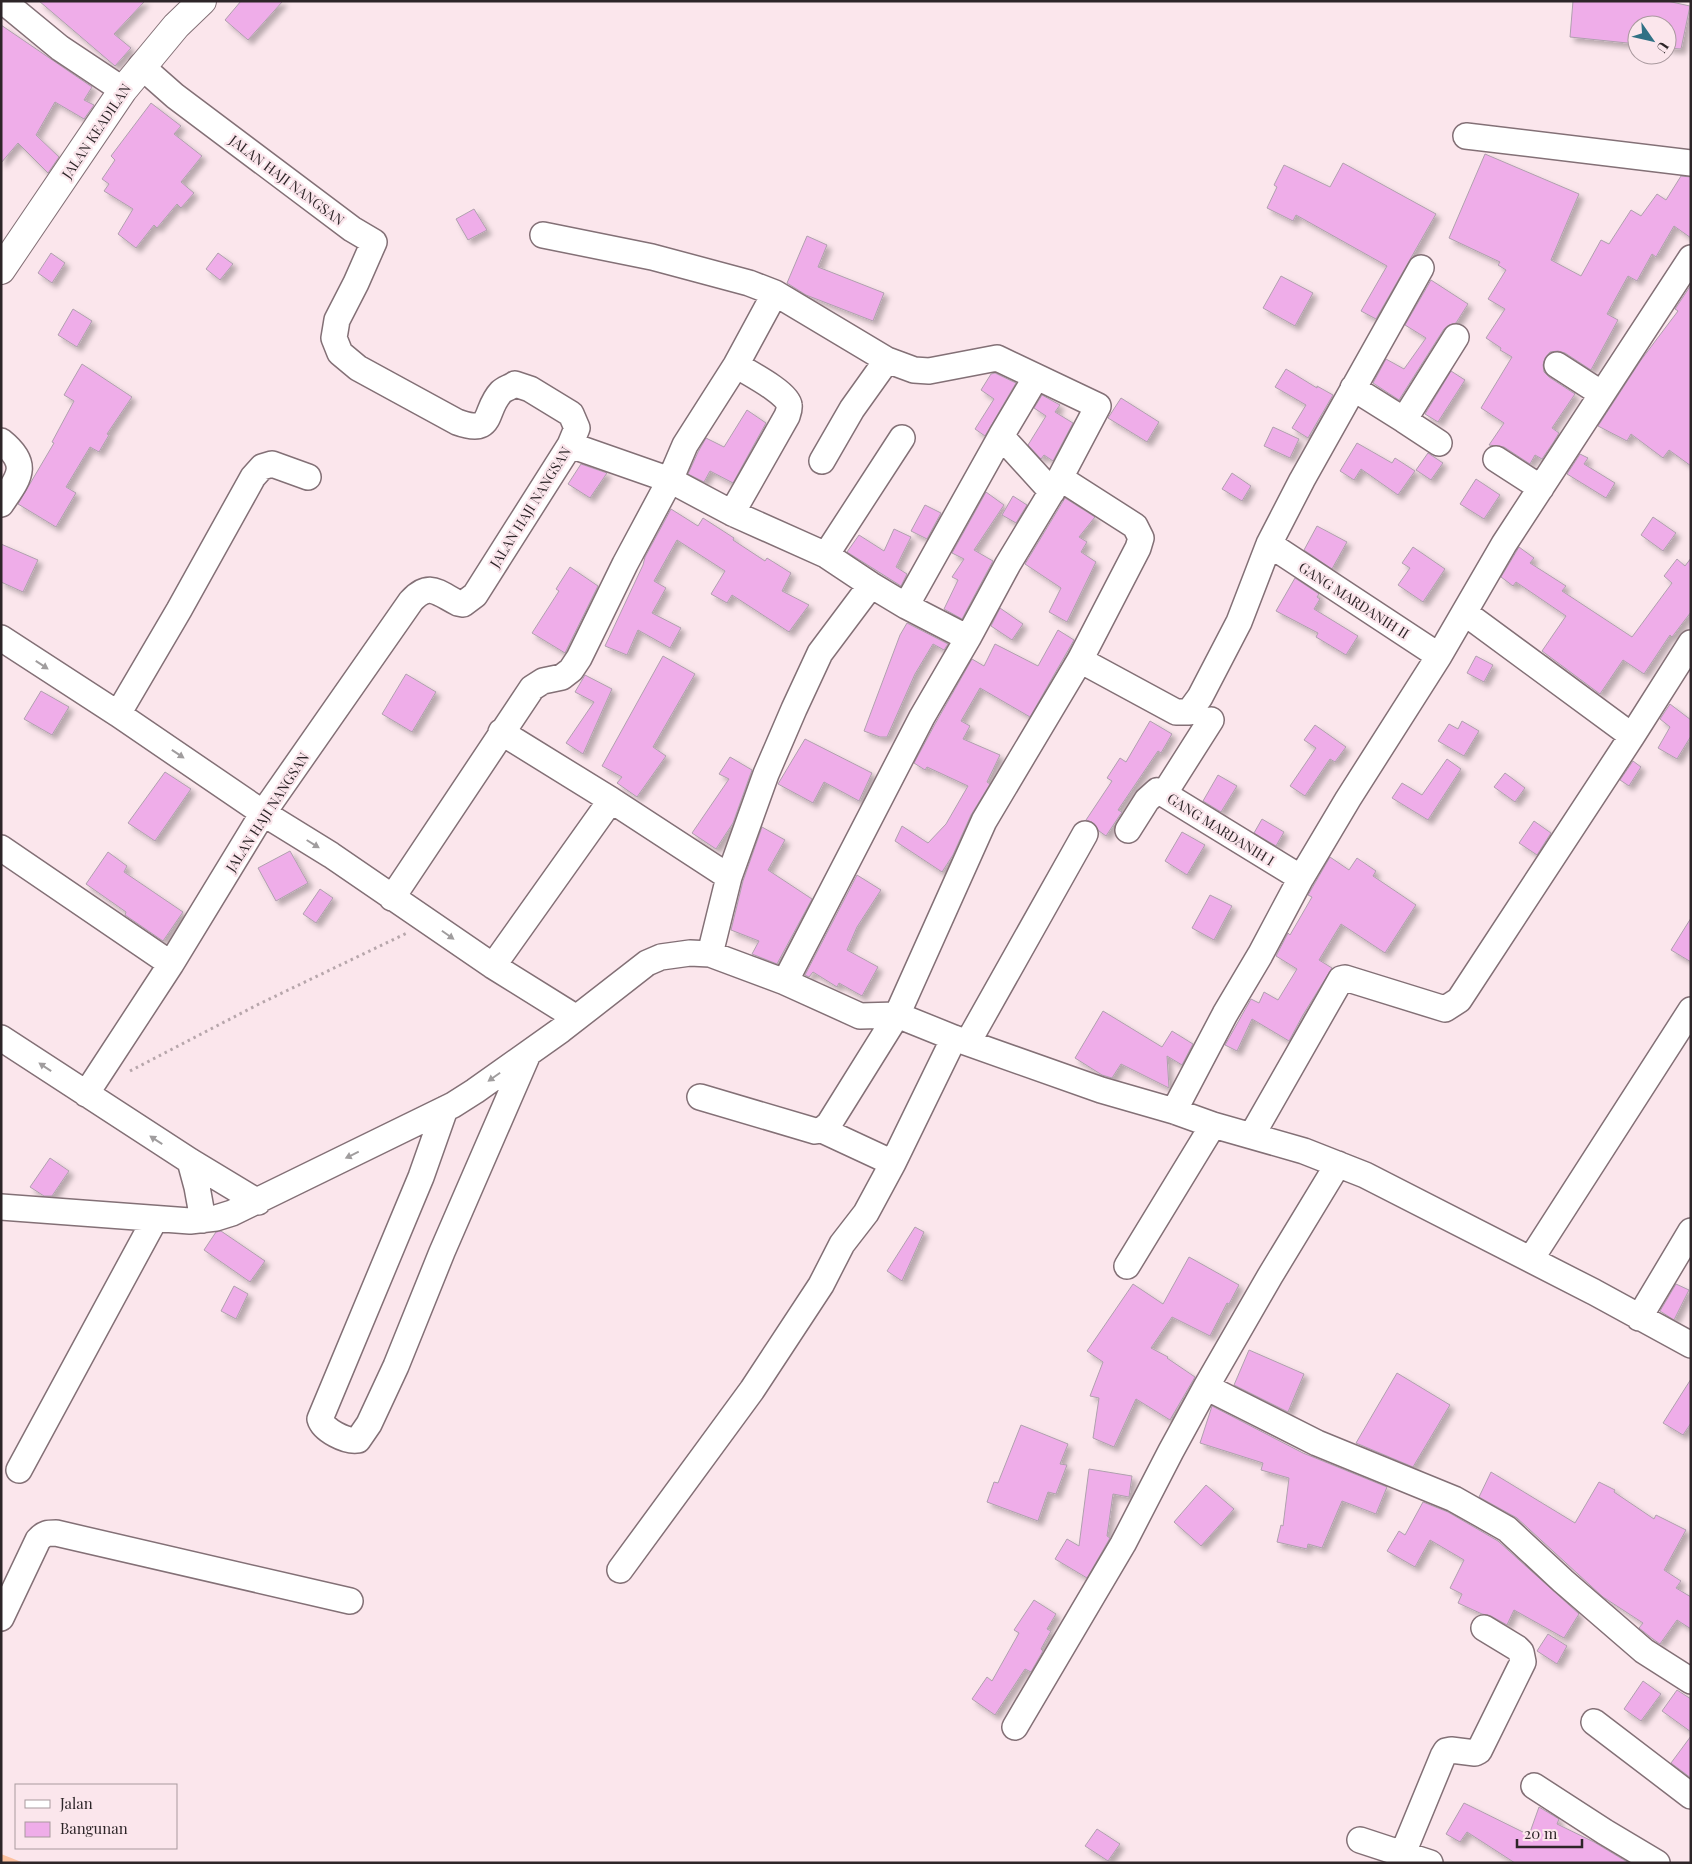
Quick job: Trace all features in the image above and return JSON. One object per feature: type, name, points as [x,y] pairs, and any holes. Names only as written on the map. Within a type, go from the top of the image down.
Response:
[{"type":"main road","name":"JALAN KEADILAN","points":[[4,259],[141,66],[176,26],[202,1]]},
{"type":"street","points":[[3,1],[60,48],[123,90]]},
{"type":"street","name":"JALAN HAJI NANGSAN","points":[[86,1094],[171,964],[263,813],[411,601],[424,590],[429,589],[463,604],[475,595],[570,445],[577,428],[571,414],[530,389],[515,384],[501,392],[485,421],[479,427],[472,428],[457,422],[358,368],[340,353],[334,338],[337,320],[374,242],[352,229],[175,96],[141,66]]},
{"type":"street","points":[[1466,136],[1691,163]]},
{"type":"street","points":[[543,235],[686,265],[749,283],[775,293],[887,360],[914,370],[929,371],[997,358],[1098,406],[1056,485],[1008,564],[922,717],[785,982]]},
{"type":"street","points":[[1174,1111],[1225,1014],[1260,955],[1301,878],[1348,799],[1439,656],[1504,544],[1691,258]]},
{"type":"street","points":[[1080,660],[1176,712],[1189,712],[1200,698],[1239,622],[1269,544],[1302,480],[1421,268]]},
{"type":"street","points":[[392,898],[532,688],[543,681],[562,677],[571,670],[579,658],[625,564],[670,480],[685,445],[736,365],[775,293]]},
{"type":"street","points":[[1404,420],[1456,337]]},
{"type":"street","points":[[822,461],[852,409],[887,360]]},
{"type":"street","points":[[732,513],[787,416],[790,406],[788,400],[780,393],[736,365]]},
{"type":"street","points":[[1557,365],[1602,394]]},
{"type":"street","points":[[906,606],[1036,377]]},
{"type":"street","points":[[1353,388],[1439,443]]},
{"type":"street","points":[[700,1098],[815,1131],[822,1130],[829,1124],[897,1015],[984,821],[1080,660],[1138,548],[1141,538],[1135,526],[1056,485],[1001,436]]},
{"type":"street","points":[[826,555],[902,438]]},
{"type":"street","points":[[1,441],[13,450],[20,463],[21,471],[17,481],[1,504]]},
{"type":"street","points":[[570,445],[670,480],[732,513],[826,555],[906,606],[968,638]]},
{"type":"street","points":[[1496,459],[1541,488]]},
{"type":"street","points":[[118,714],[179,610],[253,477],[262,467],[272,464],[308,477]]},
{"type":"street","name":"GANG MARDANIH II","points":[[1269,544],[1439,656]]},
{"type":"street","points":[[710,954],[729,877],[766,774],[820,653],[871,585]]},
{"type":"street","points":[[1465,613],[1632,736]]},
{"type":"street","points":[[1,638],[118,714],[263,813],[330,855],[493,966],[575,1017]]},
{"type":"street","points":[[1252,1135],[1341,979],[1345,978],[1445,1009],[1455,1004],[1632,736],[1691,643]]},
{"type":"street","points":[[1164,794],[1212,720]]},
{"type":"street","points":[[501,732],[611,800],[729,877]]},
{"type":"street","name":"GANG MARDANIH I","points":[[1128,830],[1152,794],[1157,791],[1301,878]]},
{"type":"street","points":[[493,966],[611,800]]},
{"type":"street","points":[[620,1570],[752,1390],[821,1286],[842,1244],[866,1213],[961,1040],[1086,834]]},
{"type":"street","points":[[1,848],[171,964]]},
{"type":"street","points":[[1,1207],[190,1221],[232,1213],[446,1109],[528,1053],[647,963],[671,955],[690,953],[710,954],[785,982],[860,1016],[897,1015],[1101,1090],[1174,1111],[1212,1125],[1304,1151],[1365,1174],[1531,1259],[1691,1346]]},
{"type":"street","points":[[1531,1259],[1691,1010]]},
{"type":"street","points":[[1,1038],[190,1161],[258,1202]]},
{"type":"street","points":[[446,1109],[421,1177],[320,1419],[321,1424],[326,1430],[353,1441],[358,1440],[369,1424],[396,1366],[442,1252],[528,1053]]},
{"type":"street","points":[[1127,1266],[1212,1125]]},
{"type":"street","points":[[822,1130],[893,1163]]},
{"type":"street","points":[[190,1161],[203,1220]]},
{"type":"street","points":[[1015,1727],[1123,1544],[1206,1387],[1338,1164]]},
{"type":"street","points":[[19,1470],[155,1219]]},
{"type":"street","points":[[1639,1318],[1691,1231]]},
{"type":"street","points":[[1206,1387],[1317,1443],[1454,1499],[1507,1530],[1644,1651],[1691,1681]]},
{"type":"street","points":[[1,1618],[38,1540],[42,1535],[48,1533],[56,1533],[350,1601]]},
{"type":"street","points":[[1403,1853],[1446,1751],[1451,1750],[1475,1754],[1479,1751],[1523,1662],[1521,1652],[1517,1648],[1484,1628]]},
{"type":"street","points":[[1594,1722],[1691,1796]]},
{"type":"street","points":[[1534,1786],[1605,1832],[1658,1863]]},
{"type":"street","points":[[1360,1840],[1430,1863]]},
{"type":"path","points":[[128,1072],[256,1005],[430,922]]},
{"type":"shaded area","points":[[1,1854],[24,1863],[1,1863]]},
{"type":"building","points":[[39,1],[145,1],[114,34],[131,48],[115,66]]},
{"type":"building","points":[[241,1],[283,1],[248,40],[225,20]]},
{"type":"building","points":[[1573,1],[1667,1],[1690,6],[1681,49],[1677,49],[1677,15],[1627,15],[1627,43],[1570,37]]},
{"type":"building","points":[[1,25],[92,87],[84,100],[94,105],[84,119],[55,102],[36,135],[59,157],[48,173],[18,143],[1,163]]},
{"type":"building","points":[[151,103],[181,126],[174,134],[202,156],[181,182],[194,193],[181,208],[177,204],[157,228],[154,225],[136,248],[118,234],[133,209],[104,191],[109,184],[102,179],[115,160],[111,156]]},
{"type":"building","points":[[1485,154],[1579,194],[1551,260],[1581,276],[1601,240],[1609,244],[1631,210],[1641,216],[1657,194],[1666,200],[1681,176],[1691,177],[1691,238],[1674,226],[1656,257],[1652,254],[1637,281],[1628,276],[1607,314],[1618,320],[1591,370],[1565,353],[1558,351],[1550,352],[1545,358],[1544,372],[1575,394],[1552,428],[1559,433],[1553,443],[1542,459],[1535,455],[1530,464],[1504,447],[1489,445],[1504,423],[1481,408],[1512,357],[1486,338],[1505,309],[1488,299],[1506,270],[1498,265],[1500,262],[1449,238]]},
{"type":"building","points":[[1343,163],[1436,214],[1376,319],[1361,311],[1387,266],[1296,215],[1293,221],[1267,208],[1277,187],[1274,185],[1284,165],[1330,187]]},
{"type":"building","points":[[474,209],[487,230],[468,240],[456,219]]},
{"type":"building","points":[[807,236],[827,245],[818,267],[884,293],[873,321],[806,295],[787,283]]},
{"type":"building","points":[[51,253],[65,263],[52,283],[38,273]]},
{"type":"building","points":[[218,253],[233,264],[220,280],[206,269]]},
{"type":"building","points":[[1281,276],[1313,293],[1295,326],[1263,308]]},
{"type":"building","points":[[1431,280],[1468,304],[1456,323],[1444,329],[1399,400],[1373,383],[1386,359],[1404,369],[1426,338],[1405,325]]},
{"type":"building","points":[[1691,285],[1691,466],[1669,450],[1663,458],[1631,434],[1627,441],[1598,426],[1641,360],[1678,311],[1675,309]]},
{"type":"building","points":[[73,309],[92,321],[77,347],[58,335]]},
{"type":"building","points":[[82,364],[132,397],[107,434],[109,435],[99,452],[90,447],[66,487],[76,493],[56,527],[18,504],[54,443],[52,442],[74,401],[64,395]]},
{"type":"building","points":[[1286,369],[1317,388],[1317,386],[1333,395],[1308,438],[1292,428],[1306,405],[1275,387]]},
{"type":"building","points":[[1451,371],[1465,380],[1438,422],[1425,414]]},
{"type":"building","points":[[995,373],[1016,383],[985,436],[975,429],[994,399],[981,390],[991,374]]},
{"type":"building","points":[[1042,395],[1060,405],[1055,412],[1073,423],[1053,461],[1044,455],[1041,459],[1028,445],[1046,416],[1034,408]]},
{"type":"building","points":[[1121,398],[1159,422],[1147,442],[1108,418]]},
{"type":"building","points":[[747,410],[766,423],[733,483],[710,471],[704,482],[688,474],[706,438],[724,447]]},
{"type":"building","points":[[1273,427],[1299,439],[1290,458],[1264,446]]},
{"type":"building","points":[[1357,443],[1392,463],[1395,458],[1415,471],[1398,495],[1361,469],[1354,480],[1340,471]]},
{"type":"building","points":[[1428,453],[1443,463],[1431,480],[1416,470]]},
{"type":"building","points":[[1580,454],[1588,458],[1584,464],[1615,483],[1606,498],[1567,474]]},
{"type":"building","points":[[581,464],[607,473],[590,498],[568,484]]},
{"type":"building","points":[[1232,473],[1251,486],[1242,501],[1222,489]]},
{"type":"building","points":[[1476,479],[1500,495],[1484,519],[1460,504]]},
{"type":"building","points":[[986,492],[1004,505],[974,550],[993,561],[962,619],[944,609],[958,580],[952,577],[964,559],[952,553]]},
{"type":"building","points":[[1013,496],[1027,505],[1016,523],[1002,515]]},
{"type":"building","points":[[1065,498],[1095,517],[1079,537],[1087,542],[1081,552],[1096,562],[1067,622],[1049,612],[1061,588],[1025,564]]},
{"type":"building","points":[[925,505],[941,513],[927,539],[911,531]]},
{"type":"building","points":[[671,509],[698,526],[703,518],[765,561],[767,558],[791,573],[782,591],[809,605],[789,632],[732,595],[727,603],[711,594],[725,571],[677,540],[654,581],[666,588],[652,613],[681,628],[670,648],[638,630],[627,655],[605,646],[645,557]]},
{"type":"building","points":[[1653,517],[1676,533],[1663,551],[1641,535]]},
{"type":"building","points":[[1317,526],[1347,542],[1332,569],[1304,550]]},
{"type":"building","points":[[894,529],[911,537],[896,567],[907,574],[901,586],[847,552],[859,535],[884,551]]},
{"type":"building","points":[[1,544],[38,560],[23,592],[1,582]]},
{"type":"building","points":[[1413,547],[1445,569],[1423,602],[1398,585],[1410,568],[1402,563]]},
{"type":"building","points":[[1519,547],[1534,558],[1530,563],[1566,586],[1562,591],[1632,637],[1672,583],[1664,576],[1677,559],[1685,566],[1691,558],[1691,612],[1672,637],[1670,635],[1644,674],[1623,660],[1600,694],[1542,651],[1566,616],[1516,582],[1513,586],[1501,577]]},
{"type":"building","points":[[570,567],[598,586],[565,653],[532,633],[559,591],[556,589]]},
{"type":"building","points":[[1295,578],[1319,594],[1317,597],[1320,599],[1314,609],[1358,636],[1346,655],[1316,637],[1318,633],[1276,611]]},
{"type":"building","points":[[1000,608],[1023,624],[1012,640],[991,626]]},
{"type":"building","points":[[907,623],[948,644],[944,650],[933,644],[915,674],[887,737],[880,737],[864,731],[900,635]]},
{"type":"building","points":[[1058,630],[1074,640],[1030,717],[980,688],[961,721],[970,726],[963,739],[1000,755],[987,782],[990,784],[971,815],[953,855],[942,872],[895,841],[902,826],[928,843],[946,824],[968,786],[927,767],[925,770],[914,763],[972,659],[984,666],[995,644],[1038,666]]},
{"type":"building","points":[[663,656],[695,674],[653,747],[666,756],[637,797],[617,783],[622,777],[602,766]]},
{"type":"building","points":[[1476,656],[1493,665],[1484,682],[1467,673]]},
{"type":"building","points":[[406,674],[436,692],[412,732],[382,714]]},
{"type":"building","points":[[585,675],[612,689],[583,754],[566,743],[594,702],[575,692]]},
{"type":"building","points":[[41,691],[69,707],[52,735],[24,719]]},
{"type":"building","points":[[1670,704],[1691,720],[1691,736],[1677,759],[1658,748],[1670,727],[1660,719]]},
{"type":"building","points":[[1150,721],[1172,734],[1161,753],[1158,751],[1118,810],[1122,812],[1106,836],[1092,822],[1086,820],[1112,781],[1107,778],[1120,758],[1126,762]]},
{"type":"building","points":[[1462,721],[1479,731],[1464,756],[1438,741],[1449,724],[1458,729]]},
{"type":"building","points":[[1315,725],[1346,747],[1335,762],[1330,759],[1305,796],[1290,786],[1316,748],[1304,740]]},
{"type":"building","points":[[805,739],[872,773],[859,801],[824,782],[813,803],[778,784]]},
{"type":"building","points":[[730,757],[752,770],[733,823],[716,849],[692,833],[729,779],[719,774]]},
{"type":"building","points":[[1447,759],[1461,769],[1428,820],[1392,798],[1402,783],[1422,795]]},
{"type":"building","points":[[1633,761],[1641,767],[1629,786],[1620,780]]},
{"type":"building","points":[[165,772],[191,789],[155,841],[128,823]]},
{"type":"building","points":[[1505,773],[1525,788],[1515,802],[1494,787]]},
{"type":"building","points":[[1218,775],[1237,786],[1221,812],[1203,801]]},
{"type":"building","points":[[1262,819],[1284,832],[1276,846],[1254,833]]},
{"type":"building","points":[[1534,821],[1551,833],[1537,855],[1519,843]]},
{"type":"building","points":[[762,827],[785,840],[768,870],[812,899],[777,964],[752,954],[759,941],[731,930],[743,881]]},
{"type":"building","points":[[1182,832],[1205,845],[1187,875],[1165,861]]},
{"type":"building","points":[[290,851],[308,883],[276,901],[258,868]]},
{"type":"building","points":[[108,852],[127,866],[124,872],[183,912],[163,941],[125,915],[126,912],[86,884]]},
{"type":"building","points":[[1330,857],[1349,870],[1357,858],[1376,871],[1373,876],[1416,905],[1385,953],[1341,924],[1319,960],[1332,968],[1289,1041],[1252,1019],[1237,1051],[1225,1045],[1251,999],[1259,1003],[1264,992],[1278,1000],[1297,969],[1276,956],[1288,933],[1290,935],[1312,897],[1308,895]]},
{"type":"building","points":[[857,875],[881,890],[857,927],[847,950],[878,967],[862,996],[839,983],[837,987],[813,972],[809,977],[805,975]]},
{"type":"building","points":[[320,889],[333,898],[316,923],[303,914]]},
{"type":"building","points":[[1210,895],[1232,906],[1214,940],[1192,928]]},
{"type":"building","points":[[1691,918],[1691,962],[1671,950]]},
{"type":"building","points":[[1103,1011],[1162,1047],[1172,1031],[1193,1044],[1182,1065],[1167,1056],[1169,1088],[1121,1064],[1112,1078],[1102,1075],[1075,1058]]},
{"type":"building","points":[[50,1158],[69,1171],[52,1196],[44,1196],[30,1187]]},
{"type":"building","points":[[915,1227],[924,1232],[902,1281],[887,1271]]},
{"type":"building","points":[[221,1231],[265,1261],[250,1282],[204,1250],[216,1232]]},
{"type":"building","points":[[1189,1257],[1239,1285],[1229,1304],[1227,1303],[1210,1336],[1172,1317],[1151,1348],[1168,1357],[1195,1377],[1170,1420],[1136,1399],[1114,1447],[1093,1438],[1099,1398],[1090,1396],[1103,1362],[1087,1351],[1133,1284],[1163,1304]]},
{"type":"building","points":[[1676,1284],[1689,1290],[1674,1320],[1660,1311]]},
{"type":"building","points":[[234,1286],[248,1294],[236,1319],[221,1311]]},
{"type":"building","points":[[1249,1350],[1304,1374],[1288,1412],[1234,1385]]},
{"type":"building","points":[[1397,1373],[1450,1405],[1413,1467],[1356,1443]]},
{"type":"building","points":[[1691,1379],[1691,1423],[1683,1435],[1663,1423]]},
{"type":"building","points":[[1212,1406],[1303,1453],[1387,1487],[1376,1514],[1342,1501],[1322,1548],[1308,1544],[1307,1549],[1277,1542],[1281,1525],[1283,1526],[1289,1478],[1261,1470],[1263,1463],[1200,1443]]},
{"type":"building","points":[[1021,1425],[1068,1444],[1060,1464],[1067,1465],[1056,1494],[1048,1492],[1038,1521],[987,1502],[994,1482],[998,1483]]},
{"type":"building","points":[[1089,1469],[1132,1476],[1129,1497],[1113,1494],[1107,1536],[1110,1538],[1087,1578],[1055,1559],[1067,1539],[1079,1546]]},
{"type":"building","points":[[1491,1472],[1575,1523],[1599,1482],[1615,1490],[1614,1492],[1654,1519],[1656,1515],[1686,1530],[1664,1570],[1681,1581],[1676,1588],[1691,1597],[1691,1629],[1677,1620],[1660,1644],[1653,1639],[1639,1628],[1643,1623],[1603,1597],[1517,1518],[1479,1497]]},
{"type":"building","points":[[1206,1485],[1234,1509],[1201,1546],[1174,1522]]},
{"type":"building","points":[[1423,1502],[1448,1512],[1498,1541],[1579,1614],[1564,1638],[1514,1610],[1507,1625],[1491,1616],[1458,1603],[1462,1594],[1450,1588],[1464,1560],[1430,1540],[1415,1567],[1387,1551],[1399,1531],[1405,1535]]},
{"type":"building","points":[[1034,1600],[1056,1614],[1047,1629],[1051,1631],[1041,1649],[1043,1651],[1031,1672],[1025,1669],[995,1715],[972,1699],[987,1677],[992,1681],[1019,1633],[1014,1630]]},
{"type":"building","points":[[1548,1634],[1567,1646],[1557,1664],[1537,1651]]},
{"type":"building","points":[[1643,1681],[1661,1694],[1641,1721],[1624,1709]]},
{"type":"building","points":[[1677,1690],[1691,1699],[1691,1732],[1662,1711]]},
{"type":"building","points":[[1691,1736],[1691,1778],[1671,1763]]},
{"type":"building","points":[[1464,1803],[1529,1835],[1539,1807],[1559,1819],[1557,1824],[1594,1842],[1629,1863],[1515,1863],[1467,1832],[1460,1842],[1446,1834]]},
{"type":"building","points":[[1097,1829],[1120,1844],[1108,1861],[1085,1846]]}]
